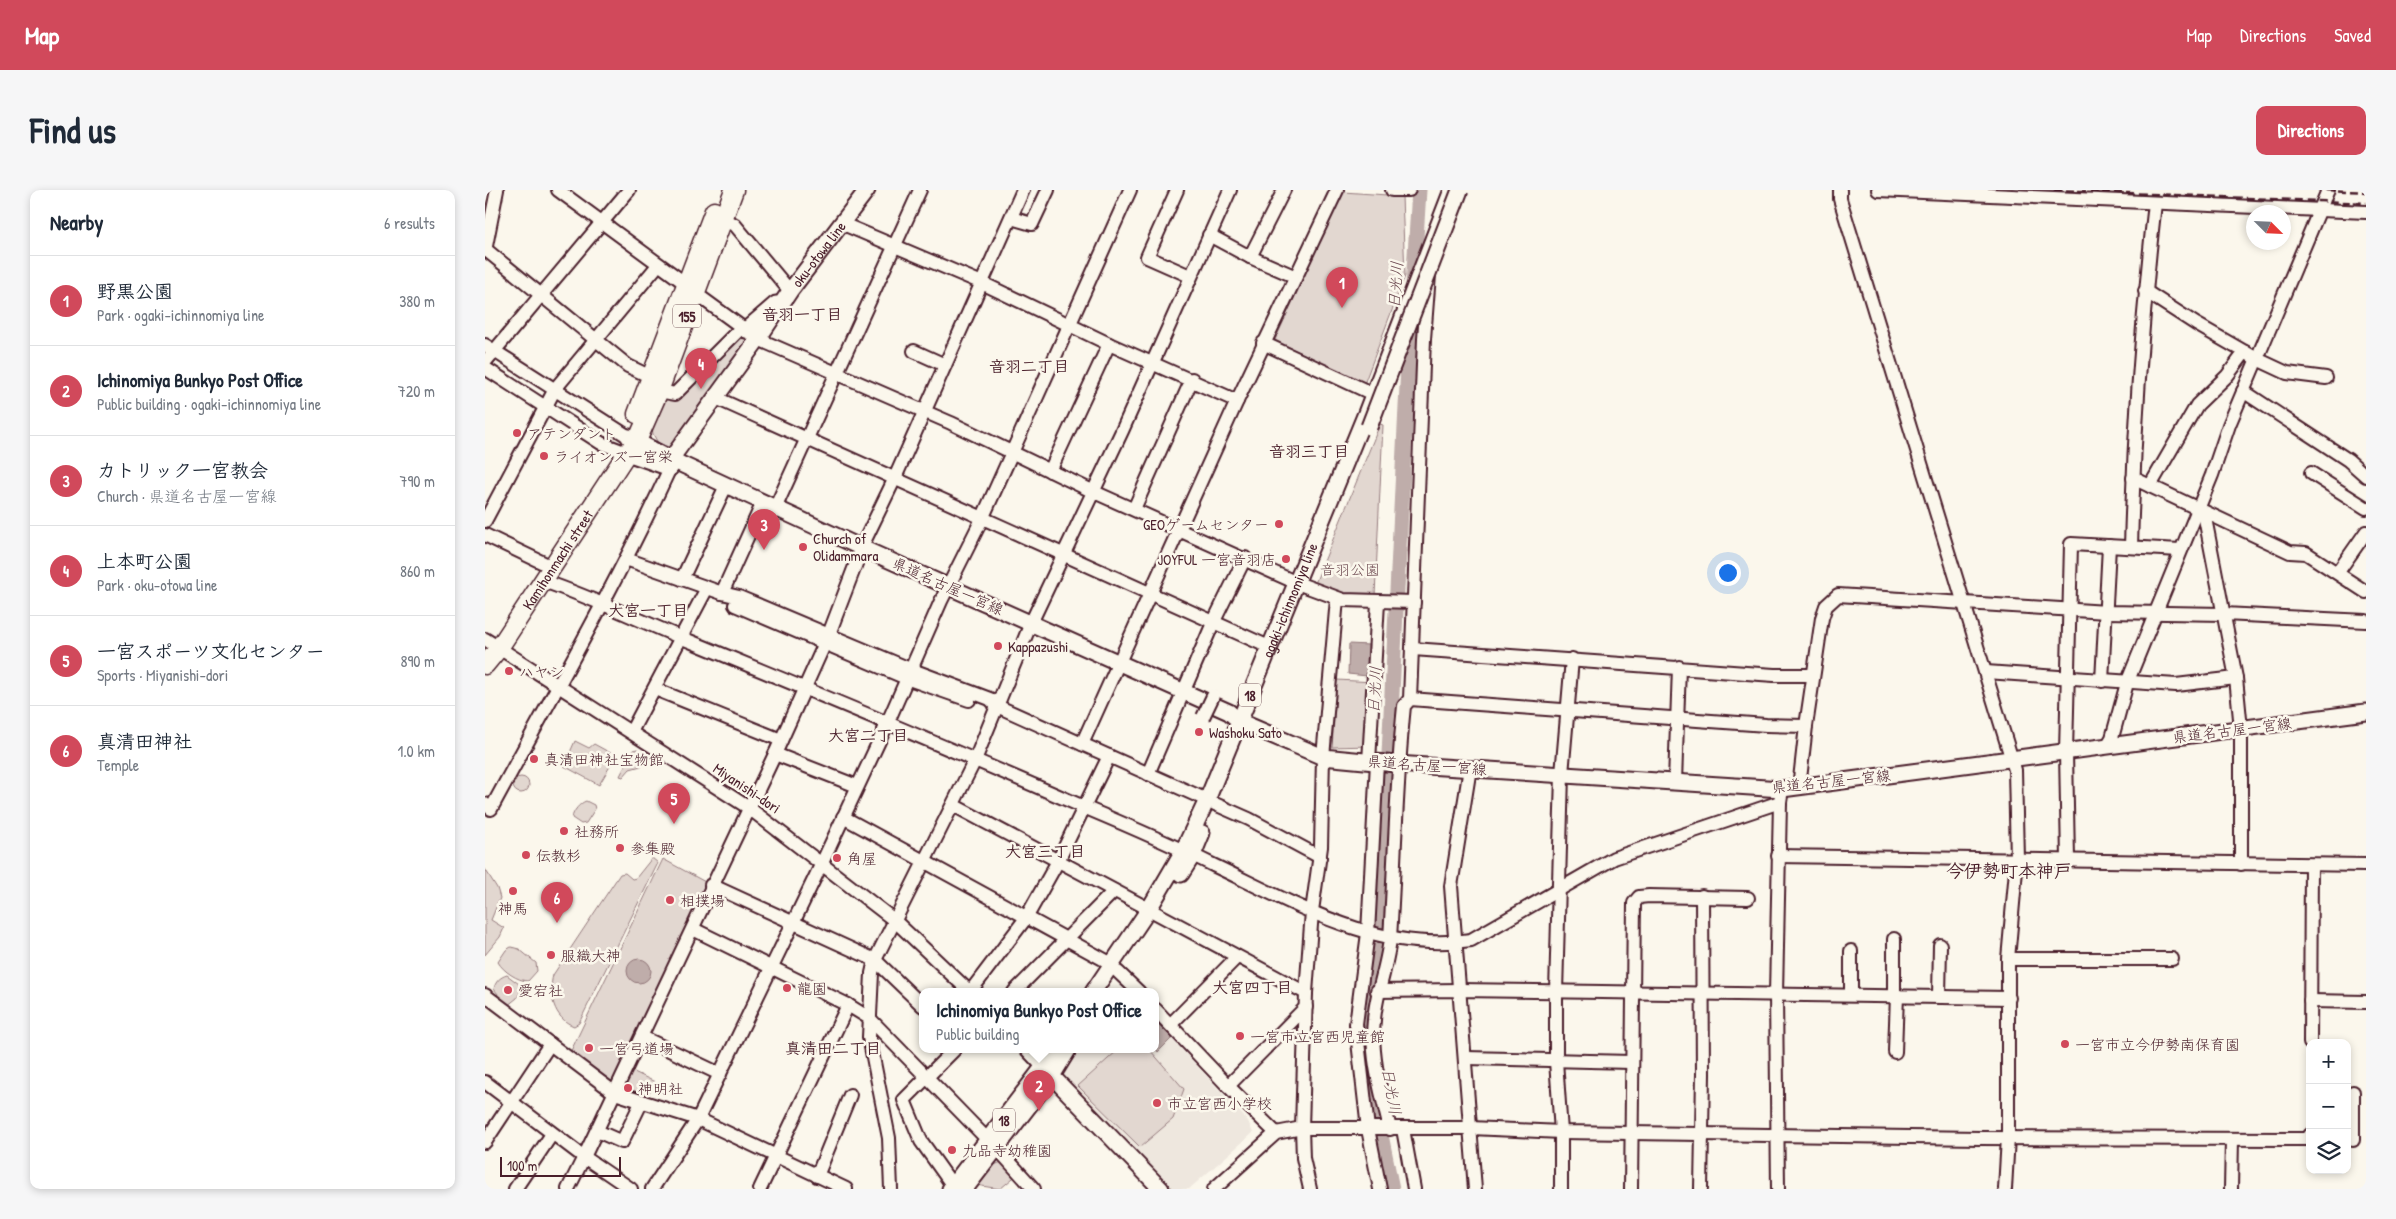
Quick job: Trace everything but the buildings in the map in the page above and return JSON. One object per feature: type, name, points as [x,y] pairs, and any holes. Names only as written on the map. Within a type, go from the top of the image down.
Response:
[{"type":"highway","name":"155","points":[[631,444],[690,289],[722,190]]},
{"type":"highway","name":"155","points":[[690,289],[735,190]]},
{"type":"highway","name":"Kamihonmachi street","points":[[485,665],[492,643],[547,574],[631,444]]},
{"type":"main road","name":"oku-otowa line","points":[[671,464],[676,452],[758,339],[790,291],[843,224],[867,190]]},
{"type":"main road","name":"ogaki-ichinnomiya line","points":[[1244,723],[1269,648],[1301,584],[1453,190]]},
{"type":"main road","name":"ogaki-ichinnomiya line","points":[[1097,988],[1115,968],[1153,911],[1188,853],[1369,426],[1460,190]]},
{"type":"main road","points":[[744,329],[790,291]]},
{"type":"main road","name":"県道名古屋一宮線","points":[[631,444],[769,511]]},
{"type":"main road","name":"県道名古屋一宮線","points":[[671,464],[723,492],[861,551],[1181,696],[1224,721],[1244,723],[1323,757],[1397,764],[1675,782],[1781,796],[1799,788],[2366,712]]},
{"type":"main road","name":"ogaki-ichinnomiya line","points":[[1107,988],[1115,968]]},
{"type":"main road","name":"18","points":[[1048,1072],[1055,1053]]},
{"type":"main road","name":"18","points":[[956,1188],[1065,1053]]},
{"type":"main road","points":[[1048,1072],[1161,1189]]},
{"type":"street","points":[[497,190],[485,250],[628,366],[655,384],[675,394],[744,329]]},
{"type":"street","points":[[558,190],[758,339],[924,411],[1092,491],[1337,599],[1414,602]]},
{"type":"street","points":[[485,362],[490,348],[541,295],[629,190]]},
{"type":"street","points":[[722,593],[769,511],[806,438],[920,190]]},
{"type":"street","points":[[568,1189],[615,1094],[693,929],[711,885],[775,754],[803,687],[827,638],[861,551],[1023,190]]},
{"type":"street","points":[[1011,218],[1032,224],[1048,190]]},
{"type":"street","points":[[652,1189],[698,1119],[822,863],[887,724],[946,590],[982,518],[1130,190]]},
{"type":"street","points":[[1177,190],[1147,257],[1190,276]]},
{"type":"street","points":[[891,1189],[889,1138],[869,1037],[875,960],[975,760],[1030,627],[1092,491],[1122,431],[1230,190]]},
{"type":"street","points":[[1250,257],[1284,190]]},
{"type":"street","points":[[1082,744],[1263,343],[1337,190]]},
{"type":"street","points":[[1393,190],[1409,190]]},
{"type":"street","points":[[1389,1129],[1377,1074],[1373,1023],[1377,991],[1389,939],[1397,764],[1404,706],[1410,699],[1424,339],[1430,260],[1453,190]]},
{"type":"street","points":[[1840,190],[1840,199],[2015,770],[2017,859],[2008,959],[2008,1137],[2005,1189]]},
{"type":"street","points":[[1878,190],[2366,212]]},
{"type":"street","points":[[2107,746],[2112,738],[2127,683],[2180,550],[2200,511],[2243,391],[2328,190]]},
{"type":"street","points":[[2131,547],[2133,478],[2145,291],[2155,202]]},
{"type":"street","points":[[723,218],[735,225],[790,291]]},
{"type":"street","points":[[843,224],[982,283],[1109,344],[1192,379],[1237,401]]},
{"type":"street","points":[[1209,234],[1250,257],[1295,276]]},
{"type":"street","points":[[485,521],[555,389],[658,265]]},
{"type":"street","points":[[2145,291],[2196,324],[2257,359],[2287,373],[2326,378]]},
{"type":"street","points":[[1263,343],[1375,389]]},
{"type":"street","points":[[1051,471],[1109,344]]},
{"type":"street","points":[[490,348],[555,389],[631,444]]},
{"type":"street","points":[[914,351],[945,365]]},
{"type":"street","points":[[2150,486],[2197,405],[2227,376],[2245,352]]},
{"type":"street","points":[[485,368],[601,443],[631,444]]},
{"type":"street","points":[[1134,509],[1192,379]]},
{"type":"street","points":[[2243,391],[2348,460],[2366,476]]},
{"type":"street","points":[[716,398],[1269,648]]},
{"type":"street","points":[[485,804],[491,809],[626,559],[671,464]]},
{"type":"street","points":[[2311,473],[2366,508]]},
{"type":"street","points":[[2133,478],[2290,552],[2306,553],[2366,592]]},
{"type":"street","points":[[682,579],[723,492]]},
{"type":"street","points":[[2200,511],[2224,614],[2236,678],[2241,729],[2241,864]]},
{"type":"street","points":[[2337,572],[2366,532]]},
{"type":"street","points":[[485,535],[547,574],[603,603],[680,638],[803,687],[1086,807],[1331,920],[1389,939],[1457,942],[1471,940],[1614,858],[1781,796],[1776,994],[1778,1189]]},
{"type":"street","points":[[2068,860],[2066,752],[2071,544],[2180,550]]},
{"type":"street","points":[[2102,681],[2109,546]]},
{"type":"street","points":[[1147,774],[1213,623],[1245,558]]},
{"type":"street","points":[[626,559],[707,588],[739,597],[908,673],[987,706],[997,706],[1249,819],[1320,857]]},
{"type":"street","points":[[631,732],[707,588]]},
{"type":"street","points":[[1799,788],[1805,726],[1822,618],[1826,606],[1838,595],[2107,612],[2224,614],[2366,621]]},
{"type":"street","points":[[1309,1189],[1303,1158],[1302,1128],[1306,993],[1312,911],[1320,857],[1323,757],[1337,599]]},
{"type":"street","points":[[1380,602],[1370,934],[1356,1024],[1380,1189]]},
{"type":"street","name":"Miyanishi-dori","points":[[492,643],[749,808],[894,920],[966,988]]},
{"type":"street","points":[[1413,649],[1774,675],[1813,675]]},
{"type":"street","points":[[1572,659],[1563,774],[1561,890],[1556,992],[1556,1061],[1561,1132],[1561,1189],[1573,1189]]},
{"type":"street","points":[[1675,782],[1679,719],[1679,667]]},
{"type":"street","points":[[1986,672],[2176,685],[2236,678]]},
{"type":"street","points":[[655,688],[781,740]]},
{"type":"street","points":[[1203,717],[1213,696]]},
{"type":"street","points":[[1410,699],[1567,709],[1766,726],[1805,726]]},
{"type":"street","points":[[775,754],[857,786]]},
{"type":"street","points":[[973,988],[1026,918],[1086,807],[1109,756]]},
{"type":"street","points":[[1470,768],[1451,886],[1457,942],[1475,1189]]},
{"type":"street","points":[[953,805],[1306,993]]},
{"type":"street","points":[[843,817],[1066,939],[1115,968],[1135,988]]},
{"type":"street","points":[[1778,856],[2366,865]]},
{"type":"street","points":[[2310,1039],[2311,865]]},
{"type":"street","points":[[711,885],[875,960],[919,1002]]},
{"type":"street","points":[[1018,988],[1114,891]]},
{"type":"street","points":[[1631,1189],[1630,1132],[1634,902],[1639,897],[1649,896],[1747,898]]},
{"type":"street","points":[[1701,1189],[1702,896]]},
{"type":"street","points":[[693,929],[848,1005],[869,1018],[1034,1189]]},
{"type":"street","points":[[1895,939],[1895,1052]]},
{"type":"street","points":[[1939,996],[1940,945]]},
{"type":"street","points":[[1851,951],[1851,995]]},
{"type":"street","points":[[1171,1024],[1237,957]]},
{"type":"street","points":[[2008,959],[2172,959]]},
{"type":"street","points":[[1377,991],[1460,990],[2009,998]]},
{"type":"street","points":[[485,996],[615,1094],[698,1119],[845,1189]]},
{"type":"street","points":[[2310,1001],[2366,1002]]},
{"type":"street","points":[[760,1189],[848,1005]]},
{"type":"street","points":[[1228,1086],[1306,1007]]},
{"type":"street","points":[[1159,1013],[1228,1086],[1276,1133]]},
{"type":"street","points":[[641,1038],[719,1074]]},
{"type":"street","points":[[485,1142],[550,1044]]},
{"type":"street","points":[[951,1053],[904,1100],[921,1141],[956,1188]]},
{"type":"street","points":[[1030,1053],[1048,1072]]},
{"type":"street","points":[[1466,1058],[1631,1062]]},
{"type":"street","points":[[485,1082],[552,1134],[631,1189]]},
{"type":"street","points":[[2351,1129],[2353,1092]]},
{"type":"street","points":[[817,1176],[850,1095]]},
{"type":"street","points":[[597,1131],[622,1142],[642,1101]]},
{"type":"street","points":[[1214,1189],[1276,1133],[1302,1128],[1471,1128],[1561,1132],[2306,1139]]},
{"type":"street","points":[[1403,1129],[1414,1189]]},
{"type":"street","points":[[515,1189],[552,1134]]},
{"type":"street","points":[[2231,1189],[2232,1139]]},
{"type":"street","points":[[2351,1140],[2366,1140]]},
{"type":"shaded area","points":[[1349,644],[1369,645],[1367,676],[1348,674]]},
{"type":"shaded area","points":[[634,959],[644,959],[651,966],[651,976],[644,983],[634,983],[627,976],[627,966]]},
{"type":"shaded area","name":"市立宮西小学校","points":[[1159,1025],[1248,1121],[1253,1133],[1189,1189],[1165,1189],[1061,1079],[1061,1070],[1072,1053],[1159,1053]]},
{"type":"shaded area","points":[[1159,1025],[1172,1038],[1159,1051]]},
{"type":"green space","points":[[1343,192],[1402,196],[1405,276],[1364,384],[1275,340]]},
{"type":"green space","points":[[740,335],[748,335],[750,341],[671,448],[658,443],[652,428],[664,398]]},
{"type":"green space","name":"音羽公園","points":[[1380,424],[1383,425],[1375,596],[1338,595],[1314,586]]},
{"type":"green space","points":[[1337,680],[1374,682],[1370,746],[1332,747]]},
{"type":"green space","points":[[575,741],[589,748],[594,744],[616,756],[599,785],[564,766]]},
{"type":"green space","points":[[637,749],[645,756],[641,766],[630,769],[623,777],[620,776],[633,750]]},
{"type":"green space","points":[[518,777],[524,777],[529,782],[527,791],[518,793],[513,788],[513,782]]},
{"type":"green space","points":[[586,801],[594,805],[595,809],[586,823],[581,824],[572,818],[577,808]]},
{"type":"green space","points":[[652,858],[658,863],[579,1023],[574,1026],[567,1023],[557,1012],[554,1005],[551,990],[553,975],[620,874],[625,873],[632,879],[636,878]]},
{"type":"green space","points":[[663,859],[707,883],[614,1085],[569,1055]]},
{"type":"green space","points":[[485,869],[497,888],[500,898],[491,920],[504,928],[500,937],[485,955]]},
{"type":"green space","points":[[511,947],[519,949],[536,963],[537,971],[528,981],[511,975],[498,962],[506,950]]},
{"type":"green space","points":[[507,975],[523,987],[517,998],[507,1006],[496,998],[498,994],[494,989],[498,980]]},
{"type":"green space","points":[[1115,1053],[1153,1053],[1184,1089],[1173,1119],[1140,1147],[1078,1086]]},
{"type":"green space","points":[[630,1070],[655,1082],[649,1093],[645,1091],[642,1101],[620,1092]]},
{"type":"green space","points":[[1006,1160],[1019,1173],[1000,1189],[976,1185],[992,1166]]},
{"type":"waterway","name":"日光川","points":[[1413,287],[1419,190]]},
{"type":"waterway","name":"日光川","points":[[1392,1189],[1370,1081],[1364,1034],[1382,897],[1410,325]]},
{"type":"railway","points":[[2054,190],[2366,203]]},
{"type":"railway","points":[[2326,190],[2366,192]]},
{"type":"place","name":"野黒公園","points":[[1342,308]]},
{"type":"place","name":"上本町公園","points":[[701,389]]},
{"type":"place","name":"アテンダント","points":[[517,433]]},
{"type":"place","name":"ライオンズ一宮栄","points":[[544,456]]},
{"type":"place","name":"GEOゲームセンター","points":[[1279,524]]},
{"type":"place","name":"Church of Olidammara","points":[[803,547]]},
{"type":"place","name":"カトリック一宮教会","points":[[764,550]]},
{"type":"place","name":"JOYFUL 一宮音羽店","points":[[1286,559]]},
{"type":"place","name":"Kappazushi","points":[[998,646]]},
{"type":"place","name":"ハヤシ","points":[[509,671]]},
{"type":"place","name":"Washoku Sato","points":[[1199,732]]},
{"type":"place","name":"真清田神社宝物館","points":[[534,759]]},
{"type":"place","name":"一宮スポーツ文化センター","points":[[674,824]]},
{"type":"place","name":"社務所","points":[[564,831]]},
{"type":"place","name":"参集殿","points":[[620,848]]},
{"type":"place","name":"伝教杉","points":[[526,855]]},
{"type":"place","name":"角屋","points":[[837,858]]},
{"type":"place","name":"神馬","points":[[513,891]]},
{"type":"place","name":"相撲場","points":[[670,900]]},
{"type":"place","name":"真清田神社","points":[[557,923]]},
{"type":"place","name":"服織大神","points":[[551,955]]},
{"type":"place","name":"龍園","points":[[787,988]]},
{"type":"place","name":"愛宕社","points":[[508,990]]},
{"type":"place","name":"一宮市立宮西児童館","points":[[1240,1036]]},
{"type":"place","name":"一宮市立今伊勢南保育園","points":[[2065,1044]]},
{"type":"place","name":"一宮弓道場","points":[[589,1048]]},
{"type":"place","name":"神明社","points":[[628,1088]]},
{"type":"place","name":"市立宮西小学校","points":[[1157,1103]]},
{"type":"place","name":"Ichinomiya Bunkyo Post Office","points":[[1039,1111]]},
{"type":"place","name":"九品寺幼稚園","points":[[952,1150]]},
{"type":"district","name":"音羽一丁目","points":[[802,314]]},
{"type":"district","name":"音羽二丁目","points":[[1029,366]]},
{"type":"district","name":"音羽三丁目","points":[[1309,451]]},
{"type":"district","name":"大宮一丁目","points":[[648,610]]},
{"type":"district","name":"大宮二丁目","points":[[868,735]]},
{"type":"district","name":"大宮三丁目","points":[[1045,851]]},
{"type":"district","name":"今伊勢町本神戸","points":[[2009,870]]},
{"type":"district","name":"大宮四丁目","points":[[1252,987]]},
{"type":"district","name":"真清田二丁目","points":[[833,1048]]}]
